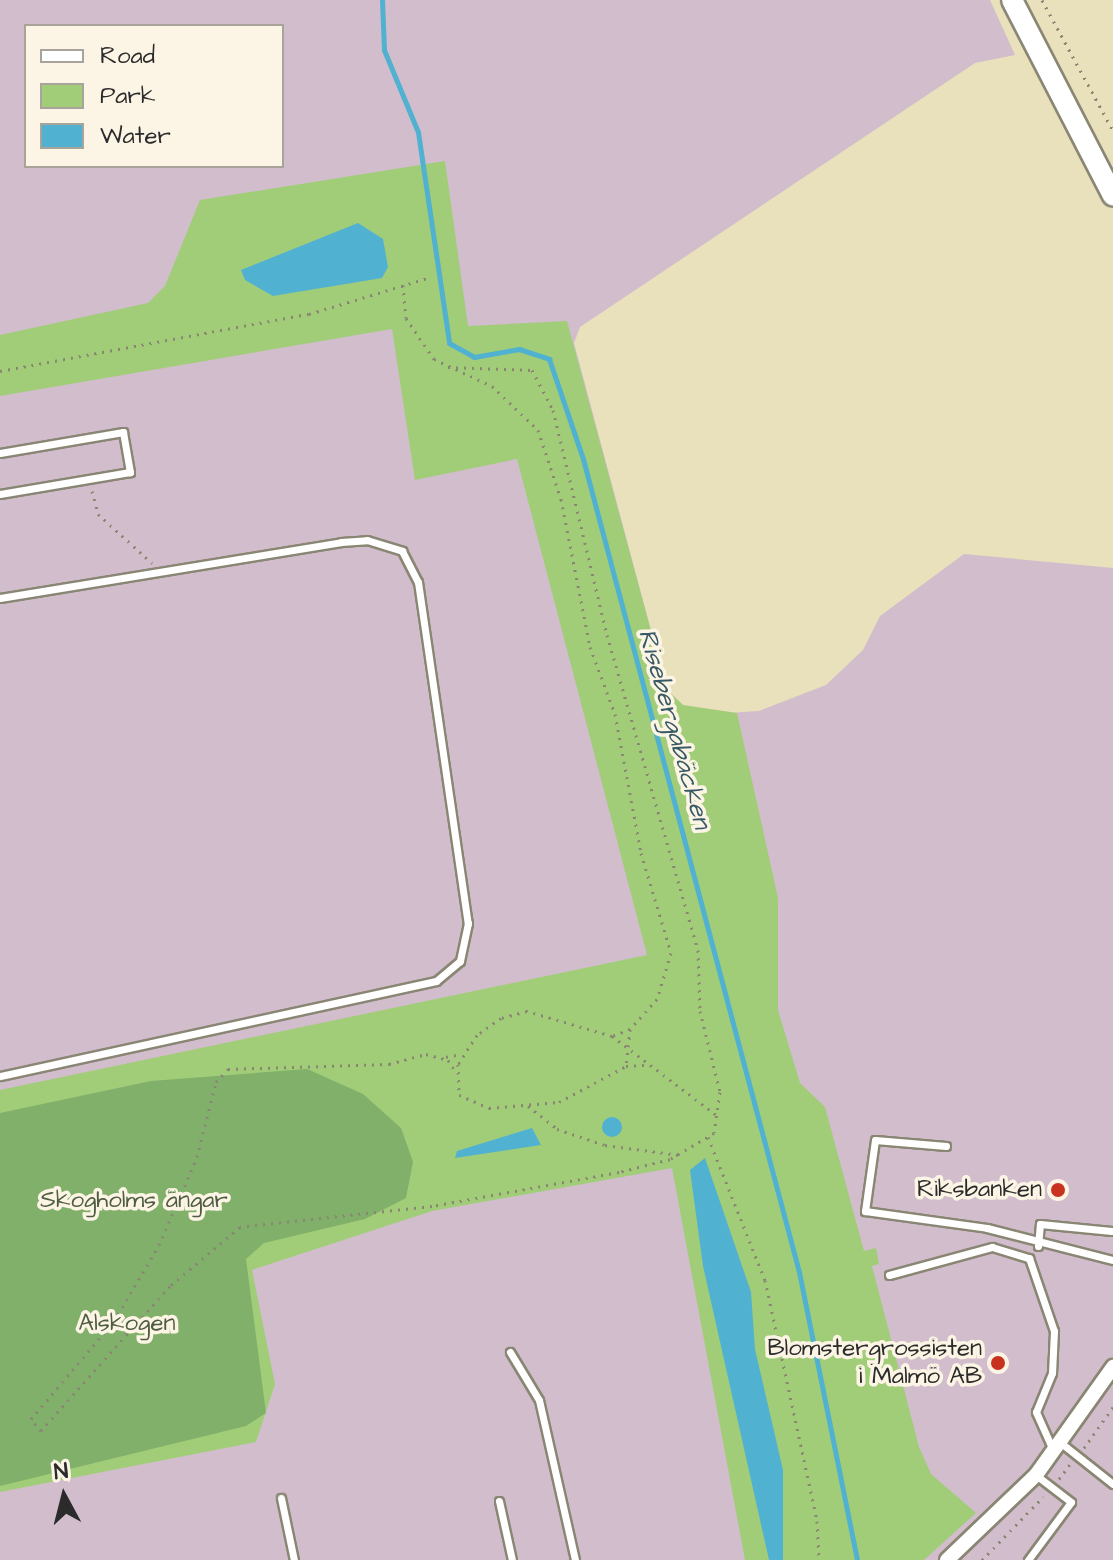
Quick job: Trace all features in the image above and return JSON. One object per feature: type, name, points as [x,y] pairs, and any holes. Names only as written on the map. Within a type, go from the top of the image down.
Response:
[{"type":"main road","points":[[1012,0],[1113,196]]},
{"type":"street","points":[[947,1560],[1036,1475],[1113,1368]]},
{"type":"lane","points":[[0,453],[123,432],[130,472],[0,494]]},
{"type":"lane","points":[[0,598],[341,542],[367,540],[402,551],[418,582],[467,890],[466,944],[451,972],[436,981],[0,1076]]},
{"type":"lane","points":[[946,1146],[875,1140],[865,1211],[987,1228],[1038,1246],[1113,1260]]},
{"type":"lane","points":[[1038,1246],[1040,1224],[1112,1231]]},
{"type":"lane","points":[[889,1275],[992,1247],[1029,1258],[1054,1331],[1052,1373],[1036,1412],[1058,1447],[1111,1479]]},
{"type":"lane","points":[[510,1352],[539,1400],[575,1560]]},
{"type":"lane","points":[[1028,1560],[1071,1502],[1036,1475]]},
{"type":"lane","points":[[281,1498],[294,1560]]},
{"type":"lane","points":[[499,1501],[512,1560]]},
{"type":"path","points":[[1042,0],[1113,131]]},
{"type":"path","points":[[0,371],[309,314],[431,277]]},
{"type":"path","points":[[403,285],[406,318],[448,367],[523,411],[538,430],[561,499],[590,647],[615,714],[641,853],[671,953],[663,987],[630,1029],[612,1036]]},
{"type":"path","points":[[448,367],[532,370],[553,410],[607,635],[698,950],[705,1037],[719,1117],[708,1137],[679,1155],[432,1206],[240,1227],[199,1258],[41,1431],[31,1419],[121,1314],[181,1200],[216,1082],[228,1069],[442,1057],[464,1051],[501,1018],[527,1011],[612,1036],[719,1117]]},
{"type":"path","points":[[90,479],[96,511],[160,571]]},
{"type":"path","points":[[626,1066],[630,1029]]},
{"type":"path","points":[[464,1051],[456,1073],[459,1095],[471,1105],[528,1106],[584,1093],[626,1066],[648,1065]]},
{"type":"path","points":[[442,1057],[456,1073]]},
{"type":"path","points":[[528,1106],[557,1129],[605,1145],[679,1155]]},
{"type":"path","points":[[708,1137],[765,1280],[817,1521],[819,1560]]},
{"type":"path","points":[[121,1314],[135,1325]]},
{"type":"shaded area","points":[[0,0],[990,0],[1015,55],[975,63],[580,327],[574,343],[667,690],[683,705],[712,714],[759,711],[826,685],[863,650],[880,616],[964,554],[1113,568],[1113,1560],[0,1560]]},
{"type":"green space","name":"Skogholms ängar","points":[[445,161],[468,326],[567,321],[667,690],[683,705],[737,713],[778,898],[778,1010],[800,1083],[825,1107],[864,1251],[876,1248],[879,1264],[872,1266],[919,1447],[931,1474],[976,1513],[924,1560],[745,1560],[672,1168],[432,1211],[252,1270],[275,1384],[256,1442],[0,1492],[0,1090],[647,955],[517,459],[415,480],[392,329],[0,396],[0,335],[148,303],[165,286],[200,200]]},
{"type":"green space","name":"Alskogen","points":[[307,1069],[363,1094],[401,1128],[413,1162],[406,1198],[365,1219],[264,1243],[246,1259],[266,1413],[246,1426],[0,1486],[0,1113],[151,1081]]},
{"type":"water","points":[[358,223],[383,239],[388,267],[382,278],[273,296],[245,280],[241,270]]},
{"type":"water","points":[[612,1117],[619,1120],[622,1127],[619,1134],[612,1137],[605,1134],[602,1127],[605,1120]]},
{"type":"water","points":[[532,1128],[541,1145],[455,1158],[457,1151]]},
{"type":"water","points":[[705,1158],[751,1292],[755,1349],[783,1470],[783,1560],[769,1560],[703,1266],[690,1170]]},
{"type":"waterway","name":"Risebergabäcken","points":[[382,0],[384,50],[418,132],[449,343],[474,357],[519,349],[549,359],[583,459],[799,1272],[857,1560]]},
{"type":"place","name":"Riksbanken","points":[[1058,1190]]},
{"type":"place","name":"Blomstergrossisten i Malmö AB","points":[[998,1363]]}]
